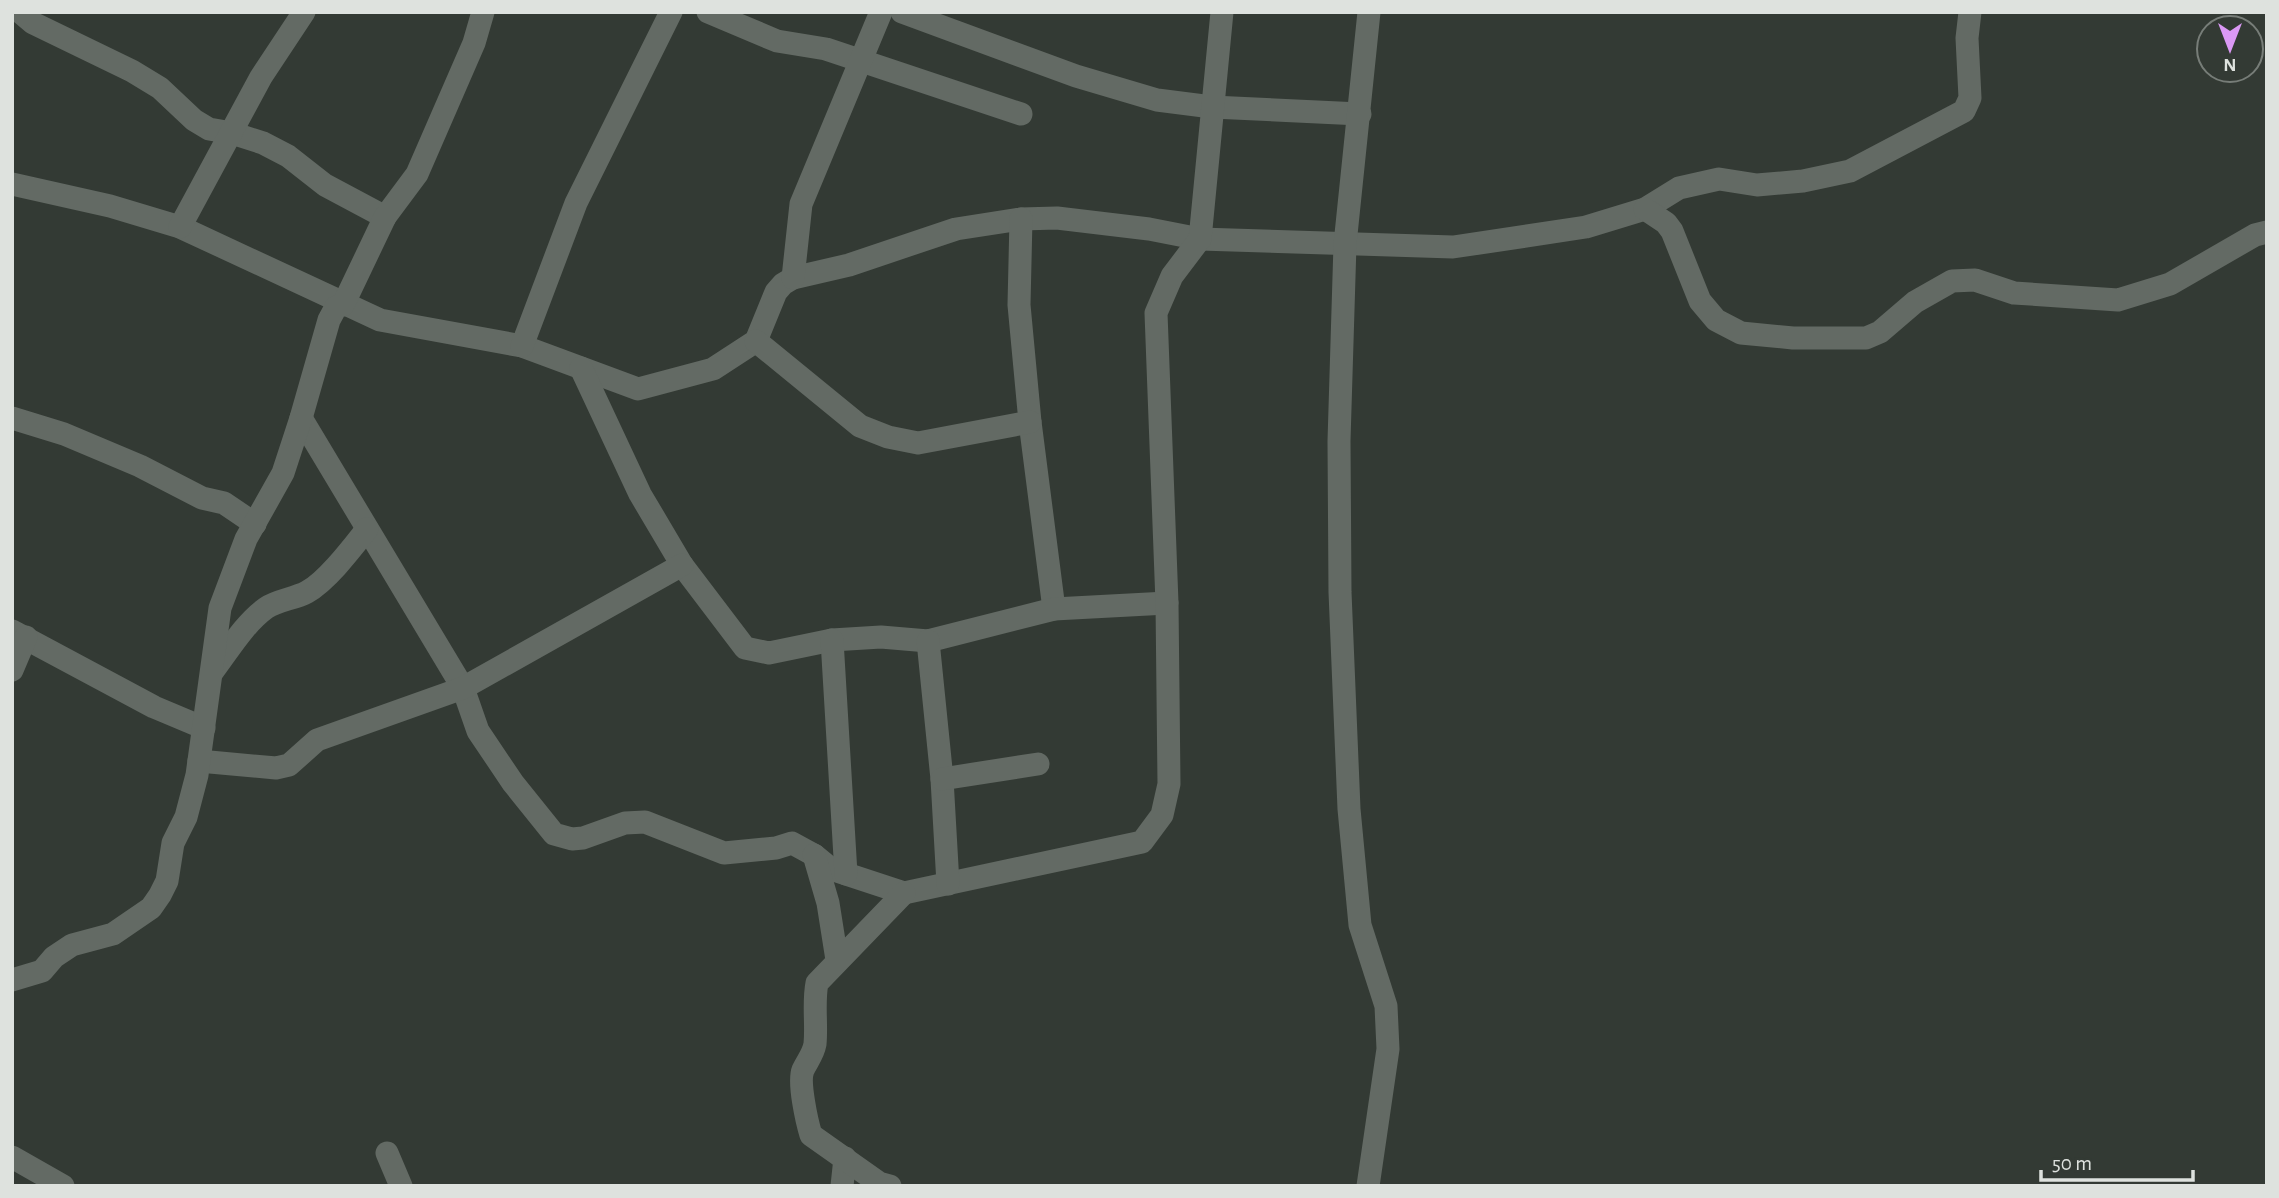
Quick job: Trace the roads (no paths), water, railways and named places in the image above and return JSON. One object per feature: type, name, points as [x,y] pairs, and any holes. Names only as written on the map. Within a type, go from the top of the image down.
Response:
[{"type":"street","points":[[20,12],[33,23],[132,71],[160,88],[194,120],[209,129],[263,143],[288,156],[325,185],[385,217]]},
{"type":"street","points":[[180,227],[261,77],[303,12]]},
{"type":"street","points":[[12,980],[42,971],[54,957],[72,945],[113,934],[150,908],[167,881],[173,843],[186,817],[199,761],[220,608],[246,539],[283,473],[329,320],[336,307],[343,305],[385,217],[417,174],[474,43],[483,12]]},
{"type":"street","points":[[522,346],[576,203],[671,12]]},
{"type":"street","points":[[708,12],[777,41],[827,50],[1021,114]]},
{"type":"street","points":[[793,278],[801,204],[881,12]]},
{"type":"street","points":[[902,12],[1076,76],[1157,100],[1212,107],[1360,114]]},
{"type":"street","points":[[301,418],[463,688],[478,730],[513,783],[554,834],[572,839],[583,838],[625,823],[645,822],[724,853],[776,848],[792,843],[814,855],[831,869],[904,893],[1142,842],[1162,815],[1170,784],[1167,603],[1156,313],[1172,276],[1200,239],[1223,12]]},
{"type":"street","points":[[1368,1186],[1388,1049],[1386,1006],[1360,925],[1349,809],[1340,579],[1339,441],[1345,244],[1369,12]]},
{"type":"street","points":[[12,184],[110,206],[180,227],[380,320],[522,346],[638,389],[713,369],[755,341],[776,292],[793,278],[849,265],[956,229],[1021,219],[1057,218],[1149,229],[1200,239],[1453,247],[1586,227],[1645,209],[1679,188],[1719,179],[1757,185],[1803,181],[1850,171],[1964,111],[1970,98],[1966,38],[1970,12]]},
{"type":"street","points":[[1645,209],[1666,223],[1672,231],[1700,301],[1716,320],[1741,333],[1793,338],[1866,338],[1880,332],[1915,302],[1952,281],[1975,280],[2014,293],[2118,300],[2170,284],[2255,235],[2267,232]]},
{"type":"street","points":[[1021,219],[1018,305],[1054,609]]},
{"type":"street","points":[[755,341],[860,426],[888,437],[918,443],[1030,422]]},
{"type":"street","points":[[581,368],[640,494],[682,565],[745,648],[769,653],[832,640],[881,637],[928,641],[1054,609],[1167,603]]},
{"type":"street","points":[[12,418],[64,434],[140,466],[202,498],[224,503],[255,524]]},
{"type":"street","points":[[224,503],[275,487]]},
{"type":"street","points":[[211,673],[251,621],[268,606],[314,588],[344,558],[367,529]]},
{"type":"street","points":[[199,761],[276,768],[289,765],[317,740],[463,688],[682,565]]},
{"type":"street","points":[[218,620],[236,623],[251,621]]},
{"type":"street","points":[[12,670],[19,634],[154,707],[204,729]]},
{"type":"street","points":[[832,640],[846,874]]},
{"type":"street","points":[[928,641],[942,779],[948,884]]},
{"type":"street","points":[[942,779],[1038,764]]},
{"type":"street","points":[[814,855],[828,903],[837,960]]},
{"type":"street","points":[[890,1186],[879,1183],[811,1136],[801,1072],[815,1045],[814,995],[817,983],[904,893]]},
{"type":"street","points":[[387,1153],[401,1186]]},
{"type":"street","points":[[12,1157],[62,1186]]},
{"type":"street","points":[[842,1186],[845,1158]]}]
